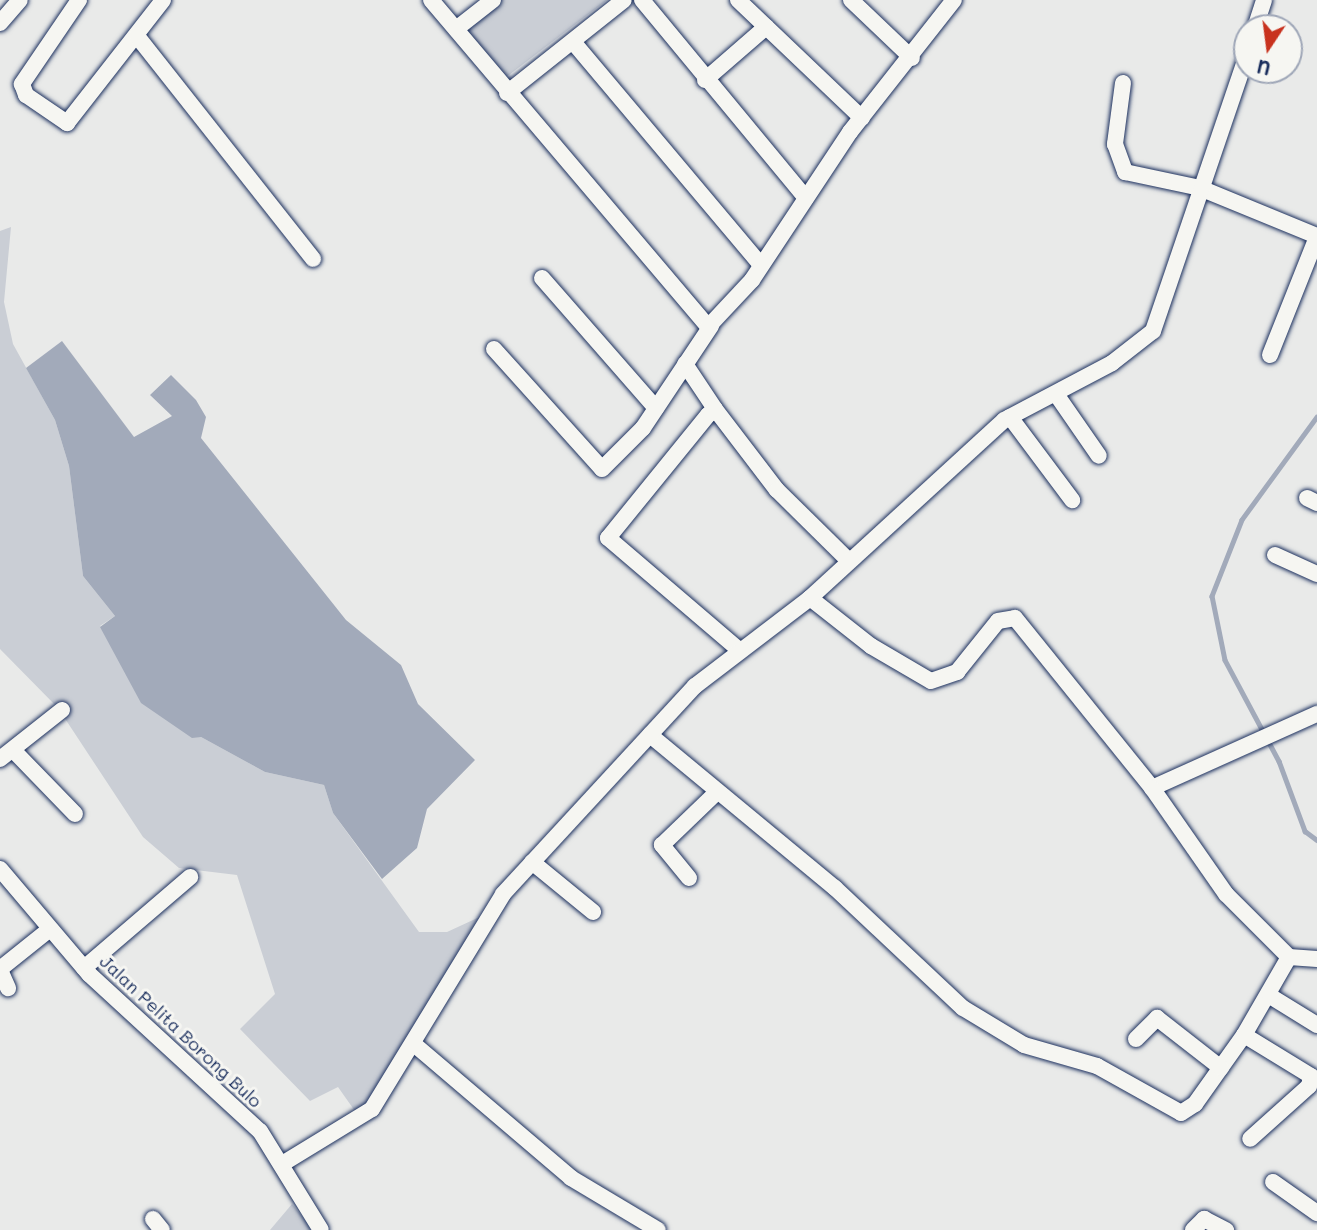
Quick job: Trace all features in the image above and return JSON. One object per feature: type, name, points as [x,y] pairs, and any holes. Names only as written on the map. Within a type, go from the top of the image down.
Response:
[{"type":"street","points":[[0,23],[20,0]]},
{"type":"street","points":[[79,0],[22,84],[59,121],[73,122],[163,0]]},
{"type":"street","points":[[431,0],[696,320],[711,326]]},
{"type":"street","points":[[456,29],[493,0]]},
{"type":"street","points":[[507,93],[574,43],[624,0]]},
{"type":"street","points":[[642,0],[705,80],[806,198]]},
{"type":"street","points":[[738,0],[862,118]]},
{"type":"street","points":[[851,0],[912,58]]},
{"type":"street","points":[[494,349],[601,469],[656,408],[711,326],[760,264],[862,118],[912,58],[954,0]]},
{"type":"street","points":[[705,80],[765,27]]},
{"type":"street","points":[[137,36],[313,259]]},
{"type":"street","points":[[574,43],[760,264]]},
{"type":"street","points":[[1123,83],[1115,145],[1119,164],[1133,174],[1200,188],[1317,237],[1270,355]]},
{"type":"street","points":[[282,1164],[372,1110],[415,1045],[503,894],[650,735],[738,649],[810,598],[1010,417],[1112,363],[1153,331],[1237,84]]},
{"type":"street","points":[[542,278],[656,408]]},
{"type":"street","points":[[685,365],[777,490],[849,561]]},
{"type":"street","points":[[1056,394],[1099,456]]},
{"type":"street","points":[[715,409],[608,538],[738,649]]},
{"type":"street","points":[[1010,417],[1072,500]]},
{"type":"street","points":[[1275,555],[1317,575]]},
{"type":"street","points":[[810,598],[890,659],[931,681],[957,672],[998,621],[1015,618],[1152,788],[1226,894],[1289,957],[1317,959]]},
{"type":"street","points":[[62,710],[6,754],[75,814]]},
{"type":"street","points":[[1152,788],[1241,744],[1317,714]]},
{"type":"street","points":[[650,735],[835,888],[943,993],[1024,1045],[1097,1066],[1181,1113],[1221,1068],[1244,1035],[1270,996],[1289,957]]},
{"type":"street","points":[[689,878],[662,845],[717,792]]},
{"type":"street","points":[[531,862],[593,912]]},
{"type":"street","name":"Jalan Pelita Borong Bulo","points":[[0,869],[84,968],[260,1131],[321,1230]]},
{"type":"street","points":[[84,968],[190,877]]},
{"type":"street","points":[[8,988],[0,970],[50,929]]},
{"type":"street","points":[[1270,996],[1317,1025]]},
{"type":"street","points":[[1136,1039],[1159,1019],[1221,1068]]},
{"type":"street","points":[[1244,1035],[1307,1070],[1314,1082],[1250,1139]]},
{"type":"street","points":[[415,1045],[571,1178],[658,1230]]},
{"type":"street","points":[[1273,1182],[1317,1213]]},
{"type":"street","points":[[1193,1230],[1204,1219],[1226,1230]]},
{"type":"shaded area","points":[[491,0],[607,0],[501,81],[458,27]]},
{"type":"shaded area","points":[[11,227],[4,302],[13,344],[55,420],[69,466],[83,576],[115,616],[100,626],[201,737],[265,772],[324,785],[333,813],[419,932],[447,932],[499,908],[386,1089],[357,1114],[338,1087],[310,1101],[240,1029],[275,994],[237,875],[179,868],[143,837],[58,708],[0,649],[0,231]]},
{"type":"shaded area","points":[[292,1204],[313,1230],[270,1230]]},
{"type":"water","points":[[62,341],[134,437],[172,416],[150,395],[171,375],[196,400],[206,417],[201,438],[346,620],[401,665],[418,704],[475,760],[427,809],[417,848],[382,879],[333,813],[324,785],[265,772],[201,737],[192,738],[141,703],[100,627],[115,616],[83,576],[69,466],[55,420],[26,368]]},
{"type":"waterway","points":[[1317,417],[1242,520],[1212,596],[1225,660],[1279,761],[1305,831],[1317,840]]}]
